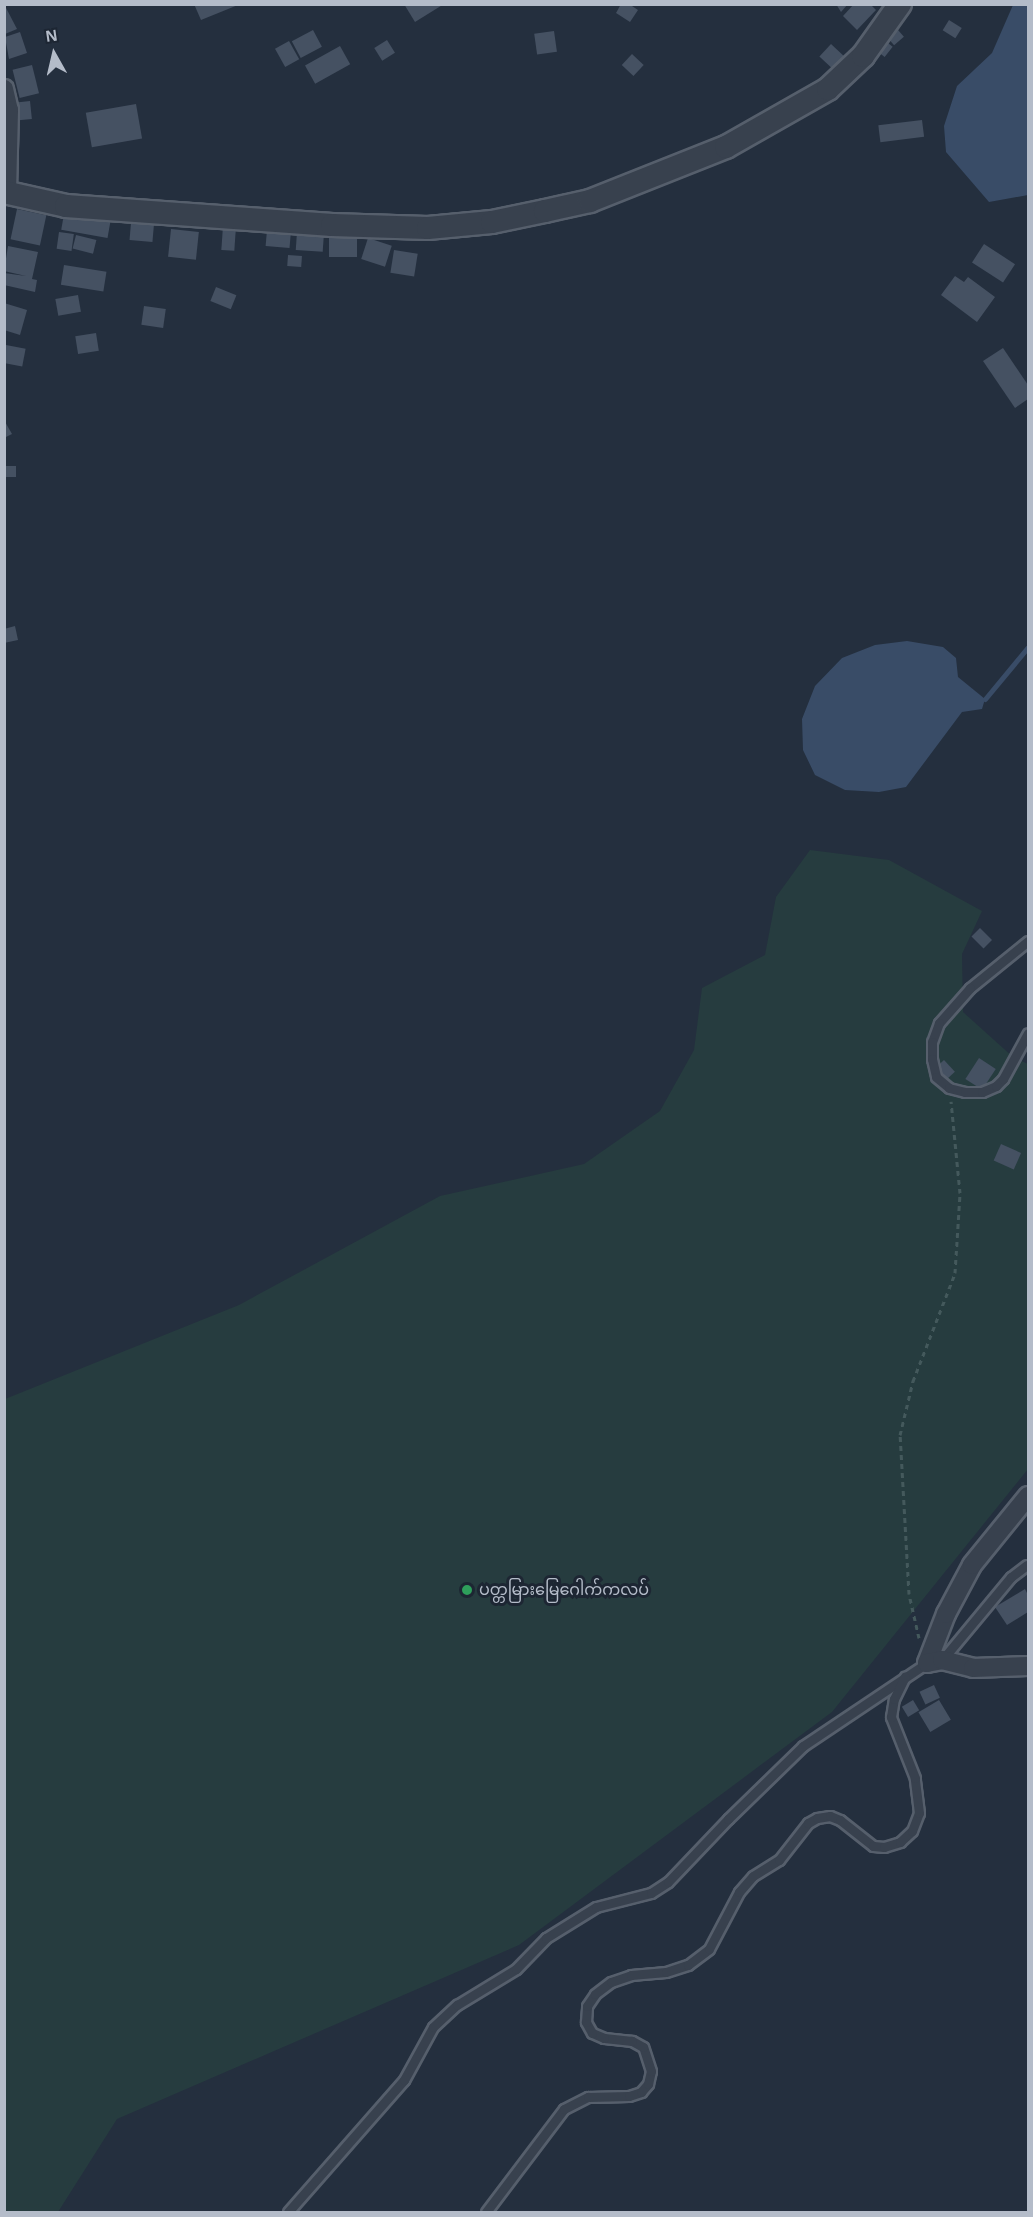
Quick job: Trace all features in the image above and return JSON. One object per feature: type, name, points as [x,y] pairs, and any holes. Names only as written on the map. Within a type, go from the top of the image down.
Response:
[{"type":"street","points":[[4,89],[9,120],[6,192],[78,207],[332,225],[428,228],[492,222],[590,201],[726,147],[828,89],[863,57],[900,4]]},
{"type":"street","points":[[1029,1496],[972,1565],[946,1614],[935,1661],[973,1668],[1029,1666]]},
{"type":"lane","points":[[1029,941],[970,988],[939,1023],[932,1042],[932,1059],[936,1077],[949,1088],[982,1092],[996,1086],[1003,1079],[1029,1033]]},
{"type":"lane","points":[[288,2212],[405,2080],[433,2027],[457,2005],[516,1969],[546,1938],[596,1907],[651,1893],[668,1882],[728,1819],[803,1746],[905,1676],[935,1661],[1011,1576],[1027,1565]]},
{"type":"lane","points":[[486,2212],[564,2109],[588,2097],[629,2096],[641,2092],[648,2084],[651,2071],[643,2048],[632,2041],[603,2038],[592,2033],[586,2022],[586,2006],[595,1994],[611,1982],[632,1975],[666,1972],[688,1965],[709,1949],[740,1892],[753,1875],[779,1860],[808,1823],[830,1816],[840,1820],[873,1846],[884,1847],[900,1842],[912,1831],[919,1813],[915,1778],[891,1716],[894,1699],[905,1676]]},
{"type":"path","points":[[935,1661],[915,1628],[909,1594],[900,1435],[913,1381],[955,1273],[960,1194],[949,1088]]},
{"type":"green space","name":"ပတ္တမြားမြေဂေါက်ကလပ်","points":[[810,850],[889,860],[982,911],[962,954],[963,1012],[1013,1057],[1028,1064],[1028,1469],[832,1712],[519,1945],[117,2119],[58,2212],[5,2212],[5,1399],[239,1305],[440,1196],[584,1164],[660,1111],[694,1050],[702,988],[765,955],[776,897]]},
{"type":"water","points":[[1013,5],[1028,5],[1028,195],[989,202],[946,152],[944,126],[957,86],[992,53]]},
{"type":"water","points":[[907,641],[943,647],[956,658],[958,677],[985,699],[982,709],[962,712],[906,787],[879,792],[845,790],[815,775],[803,750],[802,719],[815,686],[842,658],[875,645]]},
{"type":"building","points":[[4,4],[17,29],[5,34],[4,33]]},
{"type":"building","points":[[194,4],[238,4],[238,5],[201,20]]},
{"type":"building","points":[[404,4],[444,4],[415,22]]},
{"type":"building","points":[[621,4],[629,4],[638,10],[630,22],[616,13]]},
{"type":"building","points":[[836,4],[848,4],[841,12]]},
{"type":"building","points":[[854,4],[870,4],[876,10],[857,30],[843,16]]},
{"type":"building","points":[[949,20],[962,28],[955,38],[943,30]]},
{"type":"building","points":[[313,30],[322,47],[301,58],[292,41]]},
{"type":"building","points":[[898,30],[904,37],[894,45],[888,39]]},
{"type":"building","points":[[554,31],[557,52],[537,55],[534,34]]},
{"type":"building","points":[[20,32],[27,53],[9,59],[5,37]]},
{"type":"building","points":[[387,40],[395,53],[382,61],[374,48]]},
{"type":"building","points":[[884,40],[893,47],[885,57],[876,50]]},
{"type":"building","points":[[289,41],[299,59],[285,67],[275,49]]},
{"type":"building","points":[[831,44],[845,57],[833,69],[819,56]]},
{"type":"building","points":[[340,46],[350,64],[315,84],[305,65]]},
{"type":"building","points":[[632,54],[644,65],[633,76],[622,65]]},
{"type":"building","points":[[32,65],[39,93],[20,98],[13,70]]},
{"type":"building","points":[[30,101],[32,119],[16,121],[14,103]]},
{"type":"building","points":[[136,104],[142,138],[92,147],[86,113]]},
{"type":"building","points":[[922,120],[924,137],[880,142],[878,125]]},
{"type":"building","points":[[17,209],[46,215],[40,246],[11,239]]},
{"type":"building","points":[[64,214],[110,222],[108,238],[61,230]]},
{"type":"building","points":[[131,223],[154,225],[152,242],[130,240]]},
{"type":"building","points":[[223,226],[236,227],[234,251],[221,250]]},
{"type":"building","points":[[171,229],[199,232],[196,260],[168,257]]},
{"type":"building","points":[[267,230],[291,232],[290,248],[266,246]]},
{"type":"building","points":[[59,232],[74,234],[71,251],[57,249]]},
{"type":"building","points":[[297,232],[324,234],[323,252],[296,250]]},
{"type":"building","points":[[329,233],[357,233],[357,257],[329,257]]},
{"type":"building","points":[[76,235],[96,240],[93,254],[73,249]]},
{"type":"building","points":[[368,238],[392,246],[385,267],[361,259]]},
{"type":"building","points":[[984,244],[1015,264],[1003,283],[972,262]]},
{"type":"building","points":[[8,246],[38,252],[32,279],[37,280],[35,292],[4,285],[4,273],[26,276],[4,271]]},
{"type":"building","points":[[394,250],[418,254],[414,276],[390,273]]},
{"type":"building","points":[[288,255],[302,256],[301,267],[287,266]]},
{"type":"building","points":[[64,265],[106,272],[103,291],[61,285]]},
{"type":"building","points":[[955,276],[964,282],[968,277],[995,297],[977,322],[941,295]]},
{"type":"building","points":[[216,287],[236,295],[231,309],[210,301]]},
{"type":"building","points":[[78,295],[81,312],[58,316],[55,299]]},
{"type":"building","points":[[4,303],[27,310],[20,335],[4,330]]},
{"type":"building","points":[[144,306],[166,309],[163,328],[141,325]]},
{"type":"building","points":[[96,333],[99,351],[78,354],[75,336]]},
{"type":"building","points":[[6,345],[26,349],[22,366],[4,363]]},
{"type":"building","points":[[1003,348],[1028,385],[1028,399],[1015,408],[983,361]]},
{"type":"building","points":[[4,420],[12,434],[4,438]]},
{"type":"building","points":[[5,466],[16,466],[16,477],[5,477]]},
{"type":"building","points":[[15,626],[18,640],[4,643],[4,629]]},
{"type":"building","points":[[980,928],[992,940],[984,949],[972,936]]},
{"type":"building","points":[[979,1058],[996,1069],[982,1090],[965,1079]]},
{"type":"building","points":[[944,1060],[955,1072],[942,1083],[932,1072]]},
{"type":"building","points":[[1001,1144],[1021,1153],[1014,1169],[994,1160]]},
{"type":"building","points":[[1025,1589],[1028,1595],[1028,1612],[1007,1625],[995,1607]]},
{"type":"building","points":[[934,1685],[940,1698],[925,1704],[919,1692]]},
{"type":"building","points":[[913,1700],[919,1710],[908,1717],[902,1707]]},
{"type":"building","points":[[939,1700],[951,1720],[930,1732],[918,1712]]},
{"type":"waterway","points":[[985,699],[1028,647]]},
{"type":"place","name":"ပတ္တမြားမြေဂေါက်ကလပ်","points":[[467,1590]]}]
